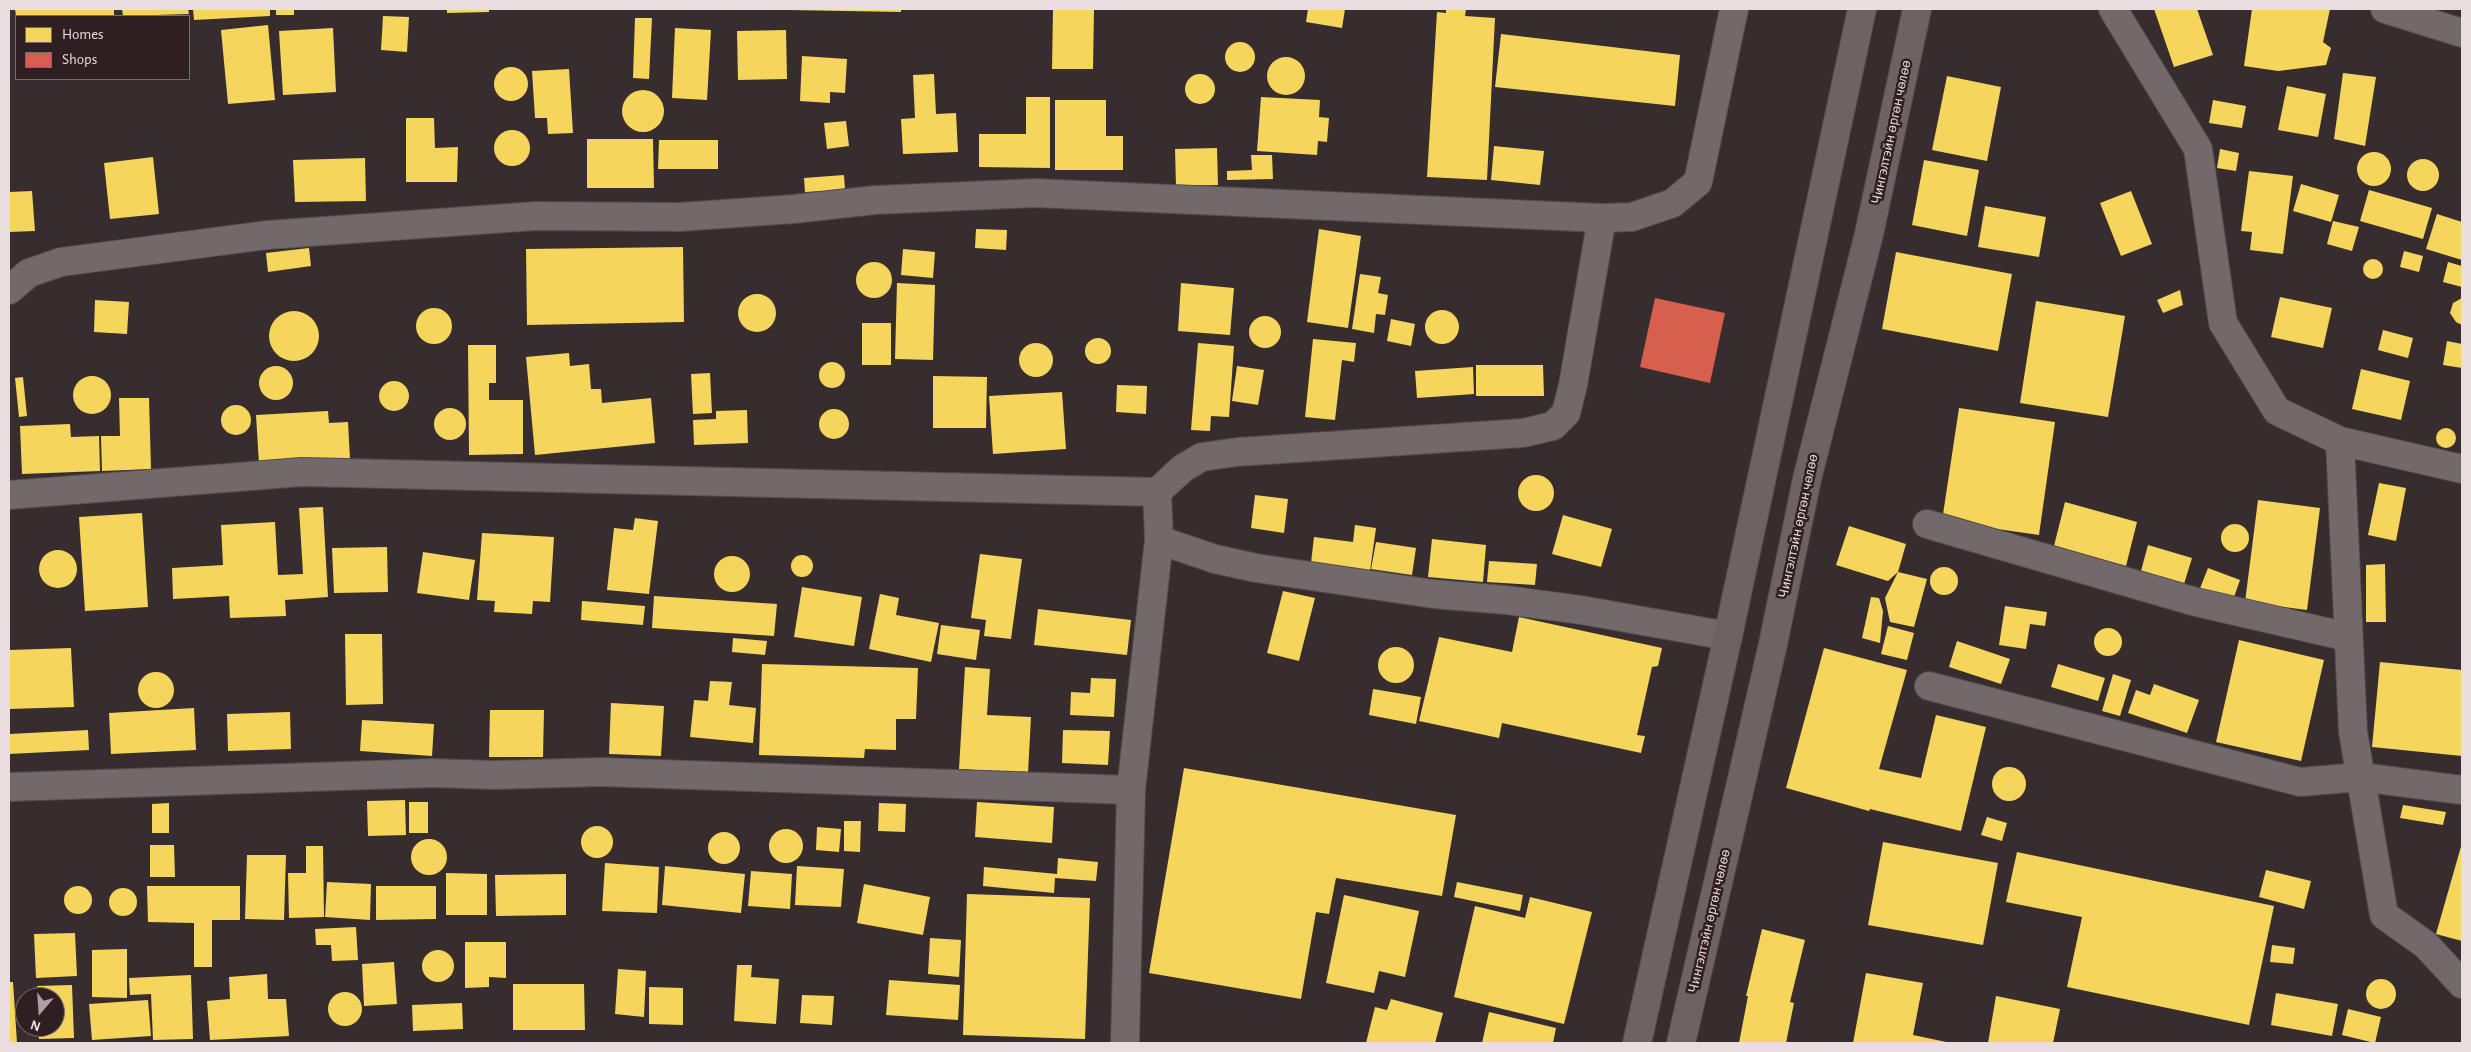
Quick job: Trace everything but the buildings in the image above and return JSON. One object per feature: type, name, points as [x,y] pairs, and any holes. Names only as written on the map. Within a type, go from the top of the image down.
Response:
[{"type":"main road","points":[[1636,1043],[1728,636],[1862,9]]},
{"type":"main road","name":"Чингэлтэйн өргөн чөлөө","points":[[1681,1043],[1773,644],[1807,479],[1869,234],[1917,9]]},
{"type":"street","points":[[9,290],[29,273],[61,262],[266,235],[536,216],[680,217],[894,199],[1035,193],[1602,218],[1632,217],[1673,203],[1698,182],[1734,9]]},
{"type":"street","points":[[2113,9],[2198,149],[2223,323],[2278,411],[2340,441],[2462,469]]},
{"type":"street","points":[[2385,9],[2462,33]]},
{"type":"street","points":[[9,495],[302,472],[1157,492],[1183,468],[1202,457],[1238,452],[1523,432],[1553,426],[1566,413],[1573,386],[1602,218]]},
{"type":"street","points":[[2340,441],[2352,732],[2384,915],[2426,946],[2462,984]]},
{"type":"street","points":[[1125,1043],[1131,790],[1159,540],[1157,492]]},
{"type":"street","points":[[1927,524],[2196,602],[2348,638]]},
{"type":"street","points":[[1159,540],[1215,559],[1256,568],[1433,594],[1506,600],[1581,610],[1728,636]]},
{"type":"street","points":[[1929,686],[2300,782],[2360,777],[2462,790]]},
{"type":"street","points":[[9,787],[433,773],[494,775],[602,772],[1131,790]]}]
